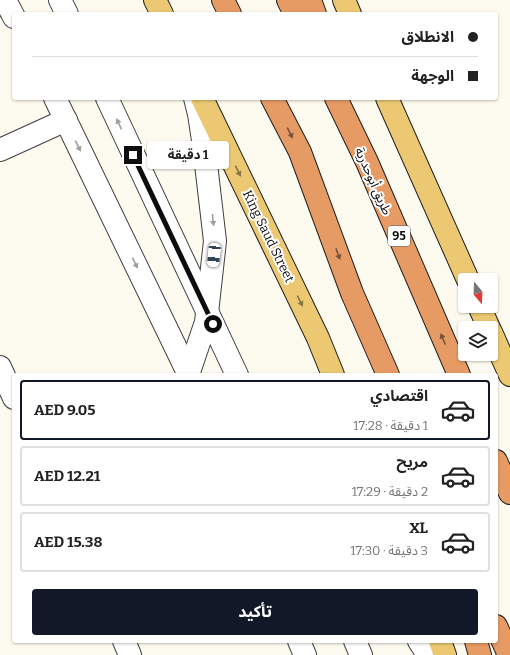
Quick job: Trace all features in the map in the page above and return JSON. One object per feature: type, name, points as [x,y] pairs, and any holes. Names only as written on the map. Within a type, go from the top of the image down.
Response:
[{"type":"highway","points":[[223,0],[229,12]]},
{"type":"highway","points":[[288,0],[294,12]]},
{"type":"highway","points":[[310,0],[314,12]]},
{"type":"highway","points":[[273,100],[300,152],[352,293],[387,373]]},
{"type":"highway","name":"طريق أبوحدرية","points":[[337,100],[367,162],[458,373]]},
{"type":"highway","points":[[345,100],[367,162]]},
{"type":"highway","points":[[498,466],[510,493]]},
{"type":"highway","points":[[498,630],[509,655]]},
{"type":"highway","points":[[477,643],[480,655]]},
{"type":"main road","points":[[155,0],[161,12]]},
{"type":"main road","points":[[344,0],[349,12]]},
{"type":"main road","name":"King Saud Street","points":[[203,100],[318,338],[332,373]]},
{"type":"main road","points":[[388,100],[465,273]]},
{"type":"main road","points":[[498,348],[510,375]]},
{"type":"main road","points":[[441,643],[446,655]]},
{"type":"street","points":[[5,0],[12,13]]},
{"type":"street","points":[[60,0],[66,12]]},
{"type":"street","points":[[56,100],[188,373]]},
{"type":"street","points":[[107,100],[235,373]]},
{"type":"street","points":[[190,373],[206,322],[215,241],[204,147],[196,100]]},
{"type":"street","points":[[0,150],[66,120]]},
{"type":"street","points":[[0,367],[12,394]]},
{"type":"street","points":[[125,643],[130,655]]},
{"type":"street","points":[[300,643],[305,655]]},
{"type":"street","points":[[356,643],[361,655]]},
{"type":"street","points":[[421,643],[428,655]]},
{"type":"route","points":[[133,155],[213,324]]}]
